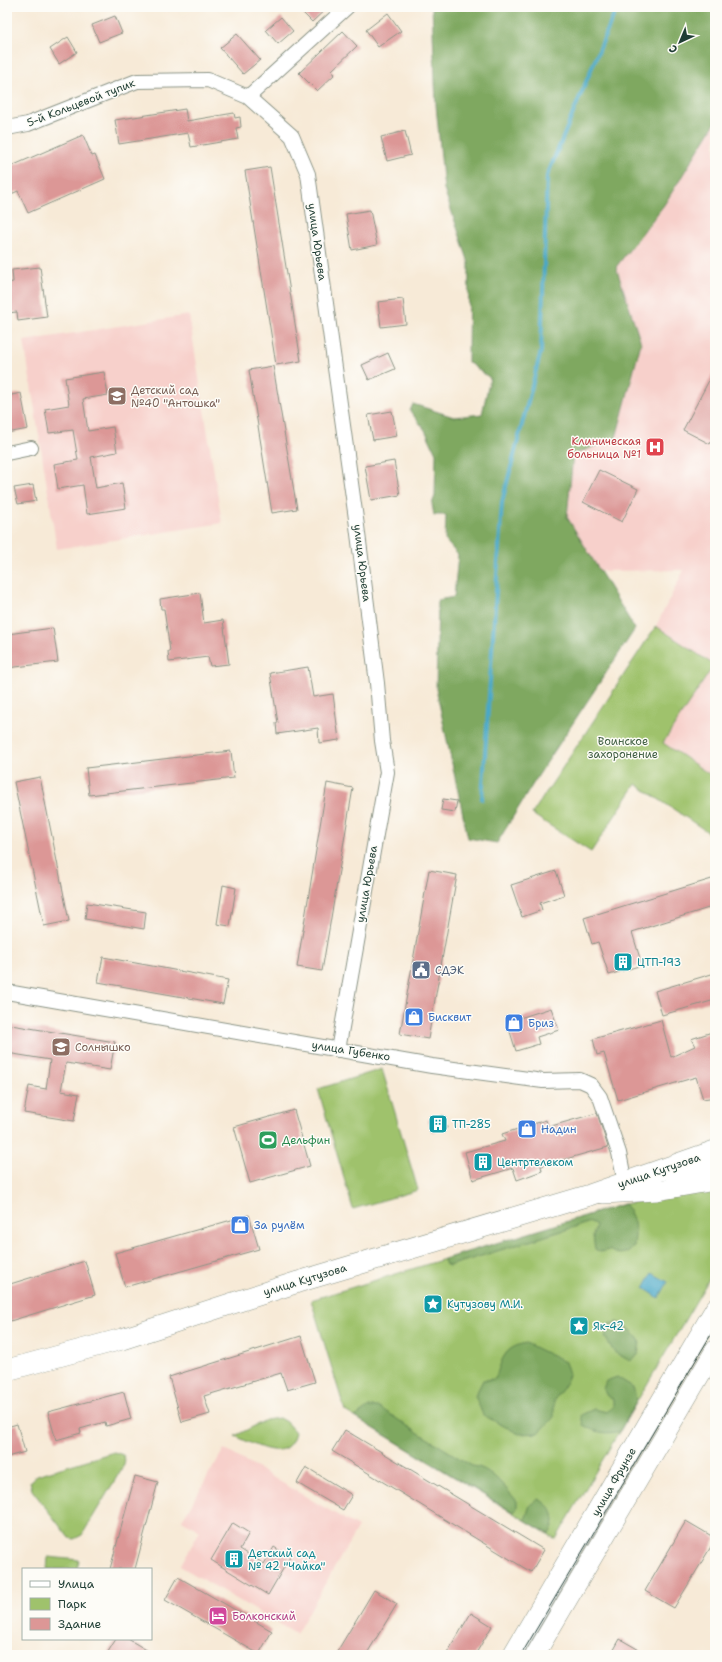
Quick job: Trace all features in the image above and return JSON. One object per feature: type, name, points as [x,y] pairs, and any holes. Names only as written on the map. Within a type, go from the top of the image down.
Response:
[{"type":"main road","name":"улица Кутузова","points":[[7,1370],[122,1339],[298,1282],[596,1193],[715,1151]]},
{"type":"main road","points":[[686,1162],[715,1157]]},
{"type":"main road","name":"улица Кутузова","points":[[596,1193],[644,1188],[715,1168]]},
{"type":"main road","points":[[596,1193],[657,1191],[715,1181]]},
{"type":"main road","name":"улица Фрунзе","points":[[512,1655],[715,1308]]},
{"type":"main road","name":"улица Фрунзе","points":[[535,1655],[715,1350]]},
{"type":"street","points":[[248,97],[347,7]]},
{"type":"street","name":"5-й Кольцевой тупик","points":[[7,128],[28,124],[137,81],[208,80],[248,97]]},
{"type":"street","name":"улица Юрьева","points":[[248,97],[292,136],[308,174],[357,526],[387,772],[338,1050]]},
{"type":"street","points":[[7,453],[31,448]]},
{"type":"street","name":"улица Губенко","points":[[7,992],[338,1050],[504,1076],[542,1081],[580,1080],[591,1085],[600,1097],[619,1153],[625,1183]]},
{"type":"shaded area","name":"Клиническая больница №1","points":[[715,123],[715,778],[663,743],[714,665],[656,626],[684,570],[600,571],[567,517],[573,455],[616,438],[641,343],[616,267],[664,205]]},
{"type":"shaded area","name":"Детский сад №40 \"Антошка\"","points":[[189,315],[222,523],[57,549],[24,341]]},
{"type":"shaded area","points":[[224,1449],[358,1527],[296,1634],[180,1566],[200,1531],[182,1520]]},
{"type":"green space","points":[[432,7],[715,7],[715,123],[664,205],[616,267],[641,343],[616,438],[573,455],[567,517],[635,629],[536,779],[497,843],[468,838],[436,689],[438,600],[454,597],[458,555],[445,540],[446,515],[434,515],[432,504],[435,496],[436,453],[425,430],[410,411],[413,404],[454,417],[482,414],[490,378],[468,362],[469,263],[444,189],[436,105]]},
{"type":"green space","name":"Воинское захоронение","points":[[656,626],[714,665],[663,743],[715,778],[715,837],[636,784],[591,852],[532,814]]},
{"type":"green space","points":[[382,1069],[418,1190],[353,1209],[318,1089]]},
{"type":"green space","points":[[715,1189],[715,1269],[556,1539],[345,1411],[311,1300],[624,1204]]},
{"type":"green space","points":[[624,1204],[633,1219],[635,1235],[634,1247],[622,1254],[609,1250],[600,1252],[595,1249],[593,1236],[596,1225],[591,1222],[449,1266],[445,1264],[444,1259]]},
{"type":"green space","points":[[617,1322],[631,1330],[640,1341],[638,1355],[630,1361],[614,1352],[605,1337],[609,1324]]},
{"type":"green space","points":[[526,1343],[565,1362],[569,1375],[564,1387],[554,1400],[554,1417],[539,1433],[519,1434],[483,1415],[475,1396],[483,1380],[495,1379],[502,1360],[508,1351],[518,1345]]},
{"type":"green space","points":[[617,1377],[633,1387],[637,1401],[620,1431],[610,1433],[601,1432],[583,1425],[581,1415],[594,1409],[607,1412],[613,1407],[613,1399],[607,1396],[603,1389],[606,1381]]},
{"type":"green space","points":[[369,1407],[379,1407],[472,1466],[479,1467],[491,1474],[517,1501],[517,1508],[513,1512],[355,1417]]},
{"type":"green space","points":[[279,1418],[286,1422],[295,1432],[291,1442],[286,1448],[270,1450],[235,1436],[266,1420]]},
{"type":"green space","points":[[114,1452],[123,1455],[125,1460],[124,1465],[82,1535],[74,1539],[69,1538],[32,1490],[30,1481],[37,1475]]},
{"type":"green space","points":[[538,1499],[551,1509],[553,1514],[554,1524],[549,1534],[525,1520],[530,1505]]},
{"type":"green space","points":[[48,1557],[79,1560],[77,1568],[47,1568]]},
{"type":"water","points":[[652,1273],[668,1282],[659,1298],[644,1288]]},
{"type":"building","points":[[297,7],[328,7],[312,22]]},
{"type":"building","points":[[388,13],[401,31],[378,47],[366,30]]},
{"type":"building","points":[[115,16],[122,33],[99,42],[92,25]]},
{"type":"building","points":[[281,17],[293,31],[278,44],[266,30]]},
{"type":"building","points":[[343,31],[357,46],[331,71],[335,74],[317,91],[299,73]]},
{"type":"building","points":[[237,34],[260,60],[243,74],[220,48]]},
{"type":"building","points":[[68,37],[77,52],[59,64],[50,49]]},
{"type":"building","points":[[185,109],[187,121],[234,113],[235,118],[240,117],[241,127],[236,128],[238,139],[191,147],[188,133],[119,144],[115,120]]},
{"type":"building","points":[[405,131],[411,155],[387,161],[381,137]]},
{"type":"building","points":[[83,135],[92,156],[95,155],[105,179],[28,213],[18,191],[7,196],[7,168]]},
{"type":"building","points":[[270,167],[301,361],[276,365],[245,171]]},
{"type":"building","points":[[370,210],[377,245],[352,250],[346,214]]},
{"type":"building","points":[[40,267],[47,317],[18,321],[17,312],[7,313],[7,283],[13,282],[12,270]]},
{"type":"building","points":[[403,299],[406,324],[381,327],[378,302]]},
{"type":"building","points":[[388,353],[395,369],[369,380],[362,365]]},
{"type":"building","points":[[273,366],[297,509],[272,513],[249,370]]},
{"type":"building","points":[[715,369],[715,435],[710,444],[683,430]]},
{"type":"building","points":[[104,372],[108,395],[83,399],[88,431],[113,427],[117,452],[91,457],[96,488],[122,483],[126,508],[87,514],[83,485],[58,489],[54,464],[78,460],[73,430],[49,433],[45,409],[69,405],[65,378]]},
{"type":"building","points":[[21,393],[28,429],[7,433],[7,396]]},
{"type":"building","points":[[392,411],[397,436],[373,440],[368,415]]},
{"type":"building","points":[[394,461],[400,495],[371,500],[365,466]]},
{"type":"building","points":[[599,470],[638,489],[622,522],[583,502]]},
{"type":"building","points":[[33,485],[36,501],[18,504],[14,488]]},
{"type":"building","points":[[200,593],[204,623],[223,620],[229,664],[210,666],[208,657],[169,662],[168,651],[170,651],[164,609],[161,609],[160,599]]},
{"type":"building","points":[[53,628],[58,662],[7,668],[7,634]]},
{"type":"building","points":[[308,667],[313,697],[333,694],[339,740],[319,743],[318,728],[277,734],[276,723],[278,723],[270,673]]},
{"type":"building","points":[[231,751],[234,778],[89,795],[86,768]]},
{"type":"building","points":[[40,777],[69,921],[44,926],[14,782]]},
{"type":"building","points":[[327,783],[353,788],[322,971],[297,967]]},
{"type":"building","points":[[443,799],[457,801],[455,812],[441,810]]},
{"type":"building","points":[[429,870],[457,875],[428,1039],[400,1034]]},
{"type":"building","points":[[556,871],[564,895],[540,903],[542,910],[522,917],[511,885]]},
{"type":"building","points":[[715,878],[715,906],[632,932],[642,965],[609,975],[598,942],[592,944],[584,918]]},
{"type":"building","points":[[223,885],[236,888],[230,926],[217,924]]},
{"type":"building","points":[[87,903],[146,912],[144,929],[85,919]]},
{"type":"building","points":[[103,957],[228,980],[223,1004],[98,982]]},
{"type":"building","points":[[715,973],[715,1000],[662,1015],[655,991]]},
{"type":"building","points":[[551,1008],[559,1030],[537,1037],[539,1044],[516,1051],[507,1022]]},
{"type":"building","points":[[661,1020],[671,1057],[695,1046],[691,1039],[715,1031],[715,1097],[703,1099],[696,1077],[618,1100],[604,1053],[597,1055],[593,1039]]},
{"type":"building","points":[[11,1025],[115,1042],[110,1070],[66,1063],[61,1091],[79,1094],[74,1121],[24,1113],[29,1086],[46,1089],[50,1060],[7,1053]]},
{"type":"building","points":[[294,1110],[310,1166],[250,1183],[234,1127]]},
{"type":"building","points":[[597,1113],[608,1147],[541,1166],[542,1171],[517,1180],[513,1168],[473,1180],[465,1152],[505,1141],[502,1134],[546,1120],[548,1127]]},
{"type":"building","name":"ТП-285","points":[[443,1115],[447,1128],[432,1132],[428,1120]]},
{"type":"building","points":[[249,1215],[259,1249],[125,1287],[115,1253]]},
{"type":"building","points":[[85,1261],[95,1295],[7,1322],[7,1285]]},
{"type":"building","points":[[301,1336],[315,1382],[287,1390],[281,1373],[204,1396],[210,1414],[182,1422],[169,1377]]},
{"type":"building","points":[[124,1392],[131,1419],[106,1426],[105,1422],[80,1429],[81,1433],[56,1440],[48,1412]]},
{"type":"building","points":[[17,1424],[25,1452],[7,1457],[7,1427]]},
{"type":"building","points":[[345,1430],[544,1550],[531,1572],[332,1451]]},
{"type":"building","points":[[306,1467],[352,1495],[343,1510],[297,1483]]},
{"type":"building","points":[[135,1476],[158,1482],[135,1568],[110,1568]]},
{"type":"building","points":[[686,1521],[715,1538],[715,1540],[674,1608],[645,1591]]},
{"type":"building","name":"Детский сад № 42 \"Чайка\"","points":[[233,1523],[249,1533],[240,1549],[264,1564],[274,1547],[290,1557],[268,1595],[211,1560]]},
{"type":"building","name":"Болконский","points":[[178,1577],[272,1631],[259,1654],[165,1600]]},
{"type":"building","points":[[374,1590],[397,1604],[366,1655],[335,1655]]},
{"type":"building","points":[[471,1613],[492,1626],[475,1655],[446,1655]]},
{"type":"building","points":[[620,1639],[648,1655],[611,1655]]},
{"type":"building","points":[[115,1640],[130,1640],[155,1655],[106,1655]]},
{"type":"waterway","points":[[482,799],[502,502],[541,351],[547,176],[617,7]]},
{"type":"tram line","points":[[521,1655],[715,1328]]},
{"type":"place","name":"Детский сад №40 \"Антошка\"","points":[[117,396]]},
{"type":"place","name":"Клиническая больница №1","points":[[655,447]]},
{"type":"place","name":"ЦТП-193","points":[[623,962]]},
{"type":"place","name":"СДЭК","points":[[421,970]]},
{"type":"place","name":"Бисквит","points":[[414,1017]]},
{"type":"place","name":"Бриз","points":[[514,1023]]},
{"type":"place","name":"Солнышко","points":[[61,1047]]},
{"type":"place","name":"ТП-285","points":[[438,1124]]},
{"type":"place","name":"Надин","points":[[527,1129]]},
{"type":"place","name":"Дельфин","points":[[268,1140]]},
{"type":"place","name":"Центртелеком","points":[[483,1162]]},
{"type":"place","name":"За рулём","points":[[240,1225]]},
{"type":"place","name":"Кутузову М.И.","points":[[433,1304]]},
{"type":"place","name":"Як-42","points":[[579,1326]]},
{"type":"place","name":"Детский сад № 42 \"Чайка\"","points":[[234,1559]]},
{"type":"place","name":"Болконский","points":[[218,1616]]}]
